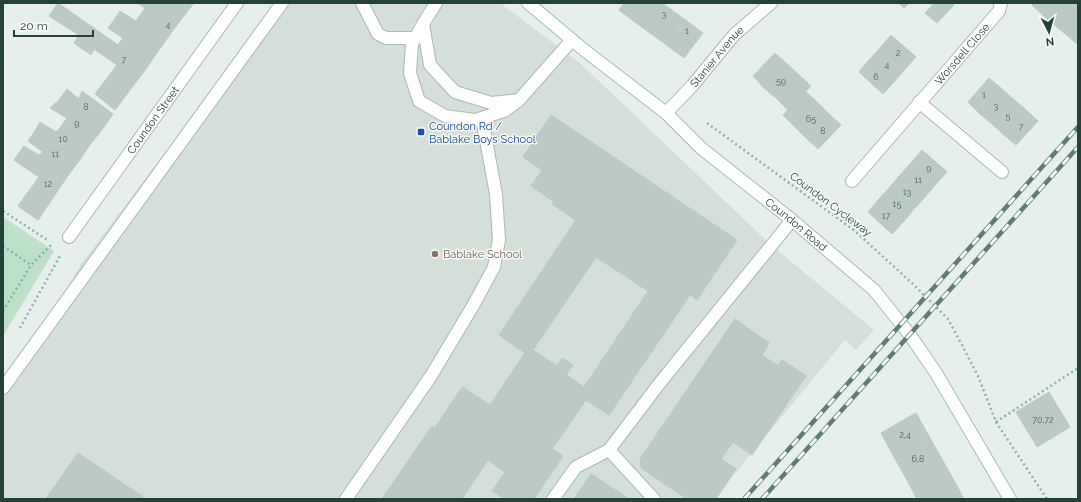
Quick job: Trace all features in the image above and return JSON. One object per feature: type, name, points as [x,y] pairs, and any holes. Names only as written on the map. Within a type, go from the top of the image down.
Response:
[{"type":"street","name":"Coundon Street","points":[[69,238],[237,3]]},
{"type":"street","points":[[3,388],[282,3]]},
{"type":"street","points":[[362,3],[378,34],[386,38],[415,38]]},
{"type":"street","points":[[436,3],[412,44],[410,73],[419,101],[444,116],[476,120],[504,111],[519,100],[572,40]]},
{"type":"street","name":"Coundon Road","points":[[528,3],[572,40],[666,113],[702,148],[853,270],[874,290],[910,335],[936,373],[1008,497]]},
{"type":"street","name":"Stanier Avenue","points":[[666,113],[692,86],[734,36],[771,3]]},
{"type":"street","name":"Worsdell Close","points":[[852,181],[999,11],[1001,3]]},
{"type":"street","points":[[423,24],[430,65],[455,92],[491,103],[519,100]]},
{"type":"street","points":[[919,102],[1002,172]]},
{"type":"street","points":[[346,499],[431,376],[494,267],[499,240],[496,194],[482,119]]},
{"type":"street","points":[[553,499],[576,467],[609,450],[659,384],[792,220]]},
{"type":"street","points":[[609,450],[645,487],[654,499]]},
{"type":"path","name":"Coundon Cycleway","points":[[706,123],[855,231],[914,285],[948,319],[978,376],[996,422],[1047,499]]},
{"type":"path","points":[[3,211],[53,244],[31,265],[3,311]]},
{"type":"path","points":[[16,335],[69,238]]},
{"type":"path","points":[[3,246],[31,265]]},
{"type":"path","points":[[996,422],[1078,368]]},
{"type":"shaded area","name":"Bablake School","points":[[278,3],[500,3],[580,63],[771,245],[874,330],[856,350],[845,340],[714,499],[3,499],[3,398],[81,264]]},
{"type":"green space","points":[[3,217],[54,251],[3,336]]},
{"type":"building","points":[[58,3],[148,66],[115,110],[95,94],[117,65],[94,49],[91,55],[74,43],[79,35],[49,16]]},
{"type":"building","points":[[138,3],[162,3],[183,17],[171,33],[141,14],[145,8]]},
{"type":"building","points":[[162,3],[194,3],[183,17]]},
{"type":"building","points":[[624,3],[636,3],[649,12],[639,25],[619,10]]},
{"type":"building","points":[[636,3],[655,3],[649,12]]},
{"type":"building","points":[[655,3],[662,3],[680,16],[671,29],[649,12]]},
{"type":"building","points":[[899,3],[909,3],[904,8]]},
{"type":"building","points":[[930,3],[951,3],[954,5],[937,23],[925,13],[933,5]]},
{"type":"building","points":[[1034,3],[1057,3],[1045,17],[1032,5]]},
{"type":"building","points":[[1057,3],[1078,3],[1057,27],[1045,17]]},
{"type":"building","points":[[1078,3],[1078,27],[1069,37],[1057,27]]},
{"type":"building","points":[[120,11],[136,21],[141,14],[171,33],[159,50],[114,20]]},
{"type":"building","points":[[649,12],[671,29],[661,41],[639,25]]},
{"type":"building","points":[[680,16],[703,33],[693,46],[671,29]]},
{"type":"building","points":[[114,20],[159,50],[148,66],[118,45],[123,38],[108,28]]},
{"type":"building","points":[[1078,27],[1078,45],[1069,37]]},
{"type":"building","points":[[671,29],[693,46],[684,58],[661,41]]},
{"type":"building","points":[[891,35],[916,57],[904,70],[880,48]]},
{"type":"building","points":[[880,48],[904,70],[894,82],[869,60]]},
{"type":"building","points":[[775,53],[787,64],[764,88],[753,76]]},
{"type":"building","points":[[869,60],[894,82],[883,94],[859,72]]},
{"type":"building","points":[[787,64],[798,74],[776,98],[764,88]]},
{"type":"building","points":[[798,74],[811,86],[788,110],[776,98]]},
{"type":"building","points":[[989,78],[1001,88],[979,113],[968,102]]},
{"type":"building","points":[[1001,88],[1013,99],[991,123],[979,113]]},
{"type":"building","points":[[67,89],[79,99],[82,91],[113,114],[101,131],[59,100]]},
{"type":"building","points":[[806,92],[817,102],[794,126],[783,115]]},
{"type":"building","points":[[1013,99],[1025,109],[1003,134],[991,123]]},
{"type":"building","points":[[59,100],[101,131],[89,146],[60,128],[67,118],[50,108]]},
{"type":"building","points":[[817,102],[828,113],[805,137],[794,126]]},
{"type":"building","points":[[1025,109],[1038,121],[1016,145],[1003,134]]},
{"type":"building","points":[[828,113],[841,125],[818,149],[805,137]]},
{"type":"building","points":[[551,115],[737,240],[697,300],[690,295],[609,415],[586,400],[552,449],[563,456],[534,499],[505,499],[492,491],[505,472],[488,460],[462,499],[382,499],[432,426],[435,428],[462,387],[490,405],[525,353],[499,335],[576,220],[552,204],[554,202],[531,186],[542,170],[523,157]],"holes":[[[596,257],[648,291],[584,387],[566,375],[573,365],[562,358],[557,366],[533,350]]]},
{"type":"building","points":[[40,122],[56,132],[60,128],[89,146],[79,161],[35,131]]},
{"type":"building","points":[[35,131],[79,161],[69,174],[39,155],[43,152],[28,141]]},
{"type":"building","points":[[24,146],[69,174],[38,220],[18,206],[39,177],[14,160]]},
{"type":"building","points":[[922,150],[947,172],[935,185],[911,163]]},
{"type":"building","points":[[911,163],[935,185],[925,197],[900,175]]},
{"type":"building","points":[[900,175],[925,197],[914,209],[890,187]]},
{"type":"building","points":[[890,187],[914,209],[904,221],[879,199]]},
{"type":"building","points":[[879,199],[904,221],[892,234],[868,212]]},
{"type":"building","points":[[735,319],[769,343],[762,355],[778,366],[782,360],[806,376],[752,455],[733,442],[721,459],[736,469],[716,499],[683,499],[684,497],[641,468],[640,459]]},
{"type":"building","points":[[1049,392],[1070,427],[1037,447],[1016,412]]},
{"type":"building","points":[[916,413],[930,438],[894,457],[881,433]]},
{"type":"building","points":[[930,438],[943,461],[907,480],[894,457]]},
{"type":"building","points":[[78,453],[146,499],[46,499]]},
{"type":"building","points":[[943,461],[956,484],[930,499],[917,499],[907,480]]},
{"type":"building","points":[[591,474],[629,499],[574,499]]},
{"type":"building","points":[[956,484],[964,499],[930,499]]},
{"type":"railway","points":[[744,499],[1078,127]]},
{"type":"railway","points":[[762,499],[1078,147]]},
{"type":"place","name":"Coundon Rd / Bablake Boys School","points":[[421,132]]},
{"type":"place","name":"Bablake School","points":[[435,254]]}]
